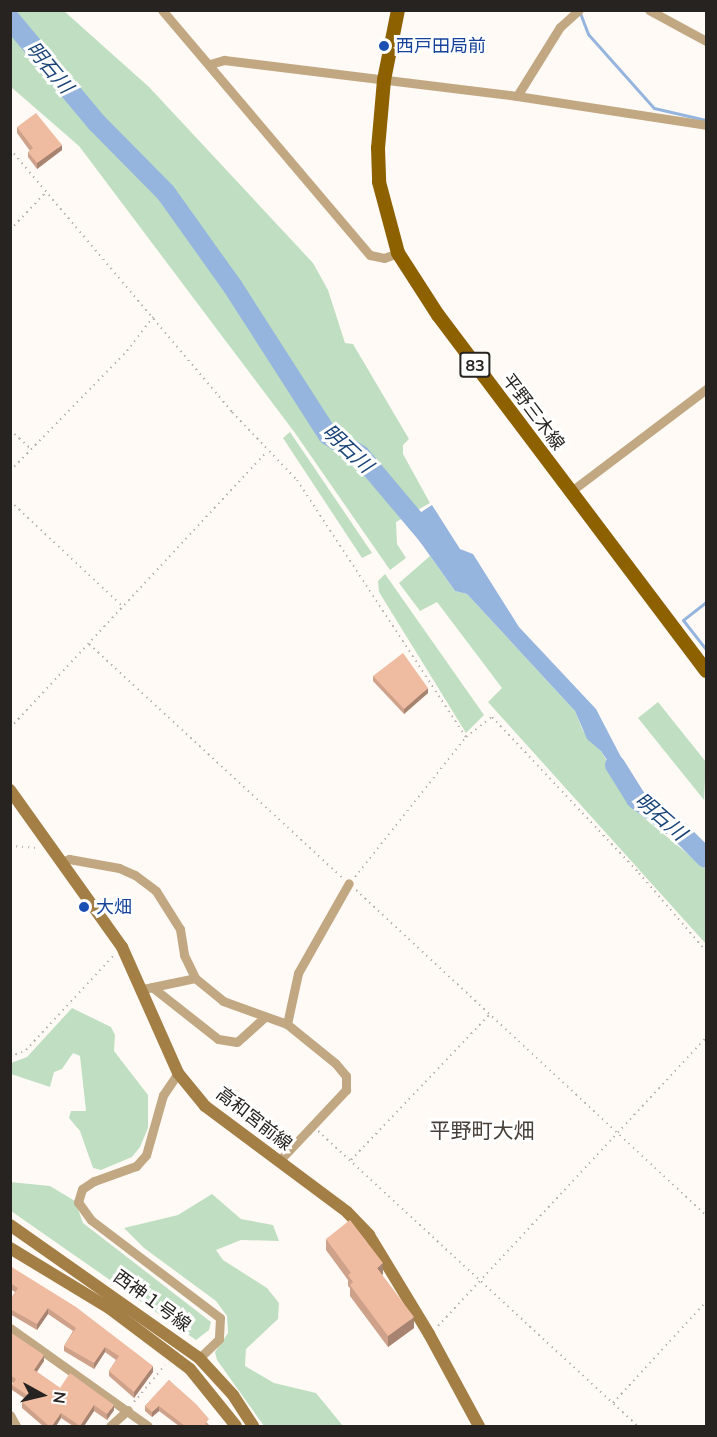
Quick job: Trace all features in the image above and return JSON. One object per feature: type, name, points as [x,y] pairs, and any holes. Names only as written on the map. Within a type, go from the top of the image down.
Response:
[{"type":"main road","name":"平野三木線","points":[[398,10],[384,80],[379,182],[398,254],[438,315],[706,671]]},
{"type":"street","points":[[162,10],[370,255],[384,258],[398,254]]},
{"type":"street","points":[[517,96],[560,27],[579,10]]},
{"type":"street","points":[[649,10],[706,41]]},
{"type":"street","points":[[210,64],[224,60],[517,96],[706,125]]},
{"type":"street","points":[[570,492],[706,389]]},
{"type":"street","name":"高和宮前線","points":[[10,790],[122,947],[147,988],[178,1073],[205,1106],[347,1212],[369,1235],[429,1334],[479,1426]]},
{"type":"street","points":[[62,862],[69,859],[119,868],[135,875],[156,891],[180,929],[184,956],[195,978],[222,1001],[264,1018],[287,1024],[335,1062],[346,1076],[346,1090],[279,1161]]},
{"type":"street","points":[[287,1024],[298,973],[349,884]]},
{"type":"street","points":[[147,988],[195,978]]},
{"type":"street","points":[[147,988],[218,1039],[237,1042],[264,1018]]},
{"type":"street","points":[[178,1073],[163,1095],[146,1155],[136,1166],[94,1181],[82,1189],[78,1202],[91,1220],[216,1312],[222,1332],[199,1358]]},
{"type":"street","name":"西神１号線","points":[[10,1225],[199,1358],[233,1395],[253,1426]]},
{"type":"street","name":"西神１号線","points":[[10,1248],[109,1308],[190,1369],[237,1426]]},
{"type":"street","points":[[10,1328],[148,1426]]},
{"type":"street","points":[[110,1426],[128,1410]]},
{"type":"street","points":[[10,1415],[16,1426]]},
{"type":"path","points":[[10,150],[267,451],[297,480],[466,737]]},
{"type":"path","points":[[10,230],[45,193]]},
{"type":"path","points":[[10,471],[127,351],[153,317]]},
{"type":"path","points":[[10,430],[30,448]]},
{"type":"path","points":[[10,729],[89,644],[120,605],[267,451]]},
{"type":"path","points":[[10,501],[120,605]]},
{"type":"path","points":[[89,644],[706,1215]]},
{"type":"path","points":[[349,884],[466,737],[492,717],[639,873],[706,951]]},
{"type":"path","points":[[10,846],[36,849],[48,842]]},
{"type":"path","points":[[10,1057],[26,1050],[122,947]]},
{"type":"path","points":[[351,1160],[490,1014]]},
{"type":"path","points":[[429,1334],[482,1280],[706,1038]]},
{"type":"path","points":[[313,1127],[482,1280],[638,1426]]},
{"type":"path","points":[[613,1403],[706,1302]]},
{"type":"path","points":[[128,1410],[172,1356]]},
{"type":"green space","points":[[11,10],[64,11],[149,87],[313,263],[328,290],[345,343],[353,344],[409,439],[403,445],[403,454],[430,503],[396,522],[397,544],[406,558],[390,570],[295,433],[79,146],[11,87]]},
{"type":"green space","points":[[290,432],[372,553],[362,558],[283,438]]},
{"type":"green space","points":[[430,556],[455,591],[467,594],[575,711],[583,731],[601,751],[638,813],[706,869],[706,944],[488,702],[502,688],[437,602],[420,611],[399,583]]},
{"type":"green space","points":[[385,574],[484,715],[466,733],[379,592],[378,581]]},
{"type":"green space","points":[[658,702],[706,762],[704,800],[638,718]]},
{"type":"green space","points":[[72,1008],[111,1027],[115,1035],[114,1051],[148,1095],[148,1128],[140,1147],[132,1157],[101,1170],[93,1168],[80,1131],[69,1118],[71,1111],[86,1111],[80,1056],[73,1053],[62,1069],[54,1072],[50,1087],[11,1074],[11,1063],[27,1057]]},
{"type":"green space","points":[[10,1182],[50,1186],[75,1201],[83,1223],[211,1322],[209,1330],[196,1340],[11,1211]]},
{"type":"green space","points":[[212,1194],[241,1219],[273,1225],[279,1241],[241,1240],[216,1250],[223,1260],[267,1288],[279,1303],[278,1319],[246,1349],[245,1366],[274,1383],[316,1393],[343,1426],[264,1426],[217,1360],[215,1352],[228,1333],[227,1316],[216,1301],[144,1248],[124,1228],[178,1215]]},
{"type":"water","points":[[432,505],[460,549],[473,554],[519,627],[596,709],[635,784],[627,790],[601,751],[587,739],[575,711],[467,594],[455,591],[406,522]]},
{"type":"building","points":[[36,113],[62,145],[37,163],[28,152],[33,148],[17,127]]},
{"type":"building","points":[[403,653],[428,688],[404,709],[373,676]]},
{"type":"building","points":[[350,1220],[383,1263],[377,1268],[414,1317],[388,1336],[350,1285],[353,1282],[348,1275],[351,1273],[326,1239]]},
{"type":"building","points":[[10,1266],[76,1307],[153,1366],[134,1392],[109,1371],[119,1356],[105,1347],[94,1363],[64,1346],[76,1328],[48,1308],[37,1324],[10,1309],[10,1300],[18,1288],[10,1283]]},
{"type":"building","points":[[10,1332],[44,1355],[34,1370],[60,1388],[70,1373],[114,1405],[107,1414],[94,1405],[80,1426],[61,1413],[52,1426],[49,1426],[22,1402],[27,1395],[12,1385],[16,1379],[10,1375]]},
{"type":"building","points":[[169,1380],[196,1404],[209,1419],[205,1424],[209,1426],[185,1426],[159,1406],[152,1412],[145,1406]]},
{"type":"waterway","points":[[580,13],[588,34],[654,108],[706,120]]},
{"type":"waterway","name":"明石川","points":[[10,19],[97,123],[166,193],[233,287],[328,435],[360,455],[430,538]]},
{"type":"waterway","points":[[706,602],[683,620],[706,649]]},
{"type":"waterway","name":"明石川","points":[[615,765],[636,799],[679,831],[706,858]]},
{"type":"place","name":"西戸田局前","points":[[384,46]]},
{"type":"place","name":"大畑","points":[[84,907]]},
{"type":"district","name":"平野町大畑","points":[[482,1130]]}]
